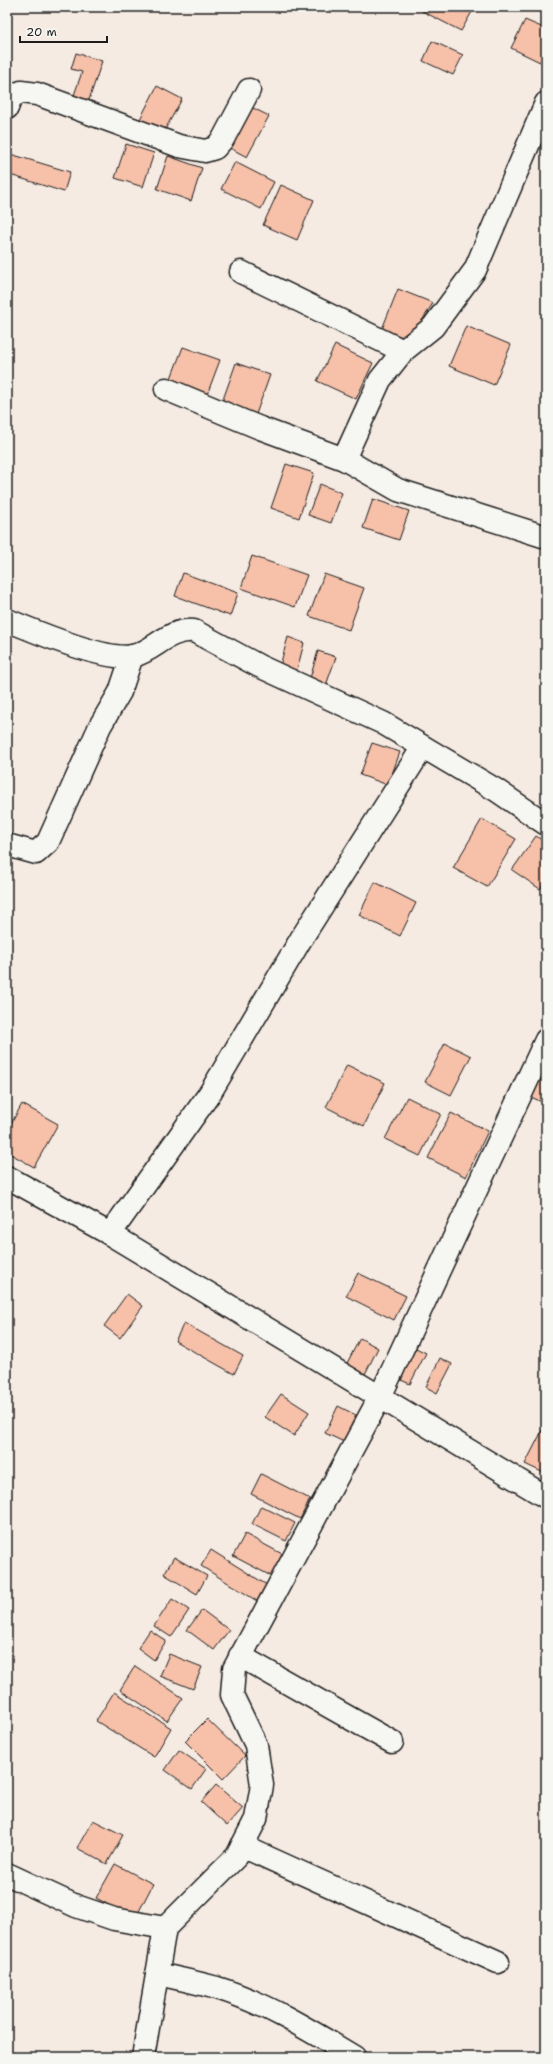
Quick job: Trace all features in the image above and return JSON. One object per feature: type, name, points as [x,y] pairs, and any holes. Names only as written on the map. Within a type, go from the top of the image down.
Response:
[{"type":"street","points":[[7,108],[11,97],[21,92],[37,94],[179,146],[205,151],[215,148],[223,139],[250,90]]},
{"type":"street","points":[[344,460],[380,380],[403,351],[433,327],[475,270],[546,103]]},
{"type":"street","points":[[241,272],[403,351]]},
{"type":"street","points":[[166,389],[260,428],[344,460],[398,490],[546,537]]},
{"type":"street","points":[[7,620],[80,648],[114,656],[132,656],[149,649],[164,638],[182,630],[194,632],[259,666],[383,723],[496,790],[546,824]]},
{"type":"street","points":[[7,845],[36,853],[48,842],[100,726],[120,692],[132,656]]},
{"type":"street","points":[[110,1234],[210,1093],[301,939],[423,747]]},
{"type":"street","points":[[143,2057],[165,1928],[237,1856],[256,1819],[262,1785],[256,1745],[232,1696],[234,1668],[380,1397],[546,1040]]},
{"type":"street","points":[[7,1177],[110,1234],[546,1497]]},
{"type":"street","points":[[240,1656],[392,1742]]},
{"type":"street","points":[[242,1846],[498,1962]]},
{"type":"street","points":[[7,1874],[76,1906],[114,1919],[165,1928]]},
{"type":"street","points":[[158,1974],[218,1989],[260,2005],[309,2030],[354,2057]]},
{"type":"building","points":[[424,7],[467,7],[473,10],[461,31],[422,11]]},
{"type":"building","points":[[525,20],[546,29],[546,50],[540,62],[511,48]]},
{"type":"building","points":[[432,41],[463,55],[453,75],[423,61]]},
{"type":"building","points":[[76,53],[102,61],[87,106],[72,101],[82,72],[71,69]]},
{"type":"building","points":[[157,86],[182,99],[163,133],[139,121]]},
{"type":"building","points":[[249,106],[269,116],[247,157],[228,147]]},
{"type":"building","points":[[126,144],[154,153],[143,187],[115,178]]},
{"type":"building","points":[[7,153],[70,172],[64,192],[7,174]]},
{"type":"building","points":[[168,156],[202,168],[191,201],[157,189]]},
{"type":"building","points":[[235,162],[274,182],[261,209],[221,189]]},
{"type":"building","points":[[281,185],[314,200],[297,240],[263,225]]},
{"type":"building","points":[[398,289],[433,303],[410,340],[382,329]]},
{"type":"building","points":[[466,326],[511,345],[494,385],[449,366]]},
{"type":"building","points":[[335,345],[373,363],[356,399],[317,381]]},
{"type":"building","points":[[183,347],[220,360],[205,400],[168,386]]},
{"type":"building","points":[[236,363],[270,375],[255,417],[221,405]]},
{"type":"building","points":[[286,464],[314,473],[299,518],[271,508]]},
{"type":"building","points":[[320,484],[342,493],[331,523],[308,515]]},
{"type":"building","points":[[373,499],[409,511],[399,540],[363,528]]},
{"type":"building","points":[[252,556],[307,575],[295,607],[241,588]]},
{"type":"building","points":[[183,573],[238,593],[230,616],[175,596]]},
{"type":"building","points":[[324,574],[364,588],[349,630],[309,616]]},
{"type":"building","points":[[288,637],[304,643],[296,674],[279,669]]},
{"type":"building","points":[[318,651],[336,657],[324,691],[308,685]]},
{"type":"building","points":[[372,743],[400,752],[388,785],[360,775]]},
{"type":"building","points":[[482,819],[516,839],[487,887],[453,868]]},
{"type":"building","points":[[536,836],[546,843],[546,880],[540,889],[512,870]]},
{"type":"building","points":[[375,882],[416,903],[400,936],[359,915]]},
{"type":"building","points":[[445,1043],[471,1056],[451,1095],[425,1082]]},
{"type":"building","points":[[347,1065],[385,1083],[364,1126],[326,1107]]},
{"type":"building","points":[[539,1070],[546,1073],[546,1104],[527,1095]]},
{"type":"building","points":[[407,1097],[441,1114],[420,1156],[385,1139]]},
{"type":"building","points":[[22,1104],[58,1124],[34,1167],[7,1152],[7,1131]]},
{"type":"building","points":[[451,1113],[488,1131],[466,1177],[428,1158]]},
{"type":"building","points":[[358,1273],[406,1296],[394,1320],[346,1296]]},
{"type":"building","points":[[127,1294],[143,1306],[120,1338],[104,1326]]},
{"type":"building","points":[[184,1323],[243,1356],[234,1374],[175,1341]]},
{"type":"building","points":[[360,1338],[378,1348],[364,1376],[345,1367]]},
{"type":"building","points":[[408,1344],[426,1353],[410,1384],[392,1376]]},
{"type":"building","points":[[440,1358],[452,1364],[437,1393],[426,1387]]},
{"type":"building","points":[[281,1394],[309,1412],[294,1436],[265,1417]]},
{"type":"building","points":[[338,1406],[356,1415],[344,1442],[325,1433]]},
{"type":"building","points":[[546,1423],[546,1474],[525,1464]]},
{"type":"building","points":[[261,1474],[310,1499],[300,1519],[251,1494]]},
{"type":"building","points":[[261,1506],[295,1523],[286,1541],[252,1524]]},
{"type":"building","points":[[245,1534],[284,1555],[271,1576],[233,1556]]},
{"type":"building","points":[[211,1550],[267,1585],[257,1601],[201,1566]]},
{"type":"building","points":[[174,1557],[207,1576],[197,1594],[164,1574]]},
{"type":"building","points":[[172,1599],[189,1610],[171,1637],[154,1626]]},
{"type":"building","points":[[202,1610],[229,1630],[214,1650],[187,1630]]},
{"type":"building","points":[[150,1630],[166,1641],[154,1660],[138,1648]]},
{"type":"building","points":[[169,1654],[202,1667],[193,1689],[160,1676]]},
{"type":"building","points":[[135,1666],[183,1698],[167,1721],[120,1690]]},
{"type":"building","points":[[114,1692],[171,1728],[154,1757],[96,1721]]},
{"type":"building","points":[[207,1719],[245,1756],[223,1779],[185,1741]]},
{"type":"building","points":[[179,1750],[206,1769],[192,1789],[165,1770]]},
{"type":"building","points":[[216,1785],[243,1808],[227,1826],[201,1802]]},
{"type":"building","points":[[93,1820],[123,1835],[107,1864],[77,1848]]},
{"type":"building","points":[[115,1864],[153,1884],[135,1919],[96,1898]]}]
